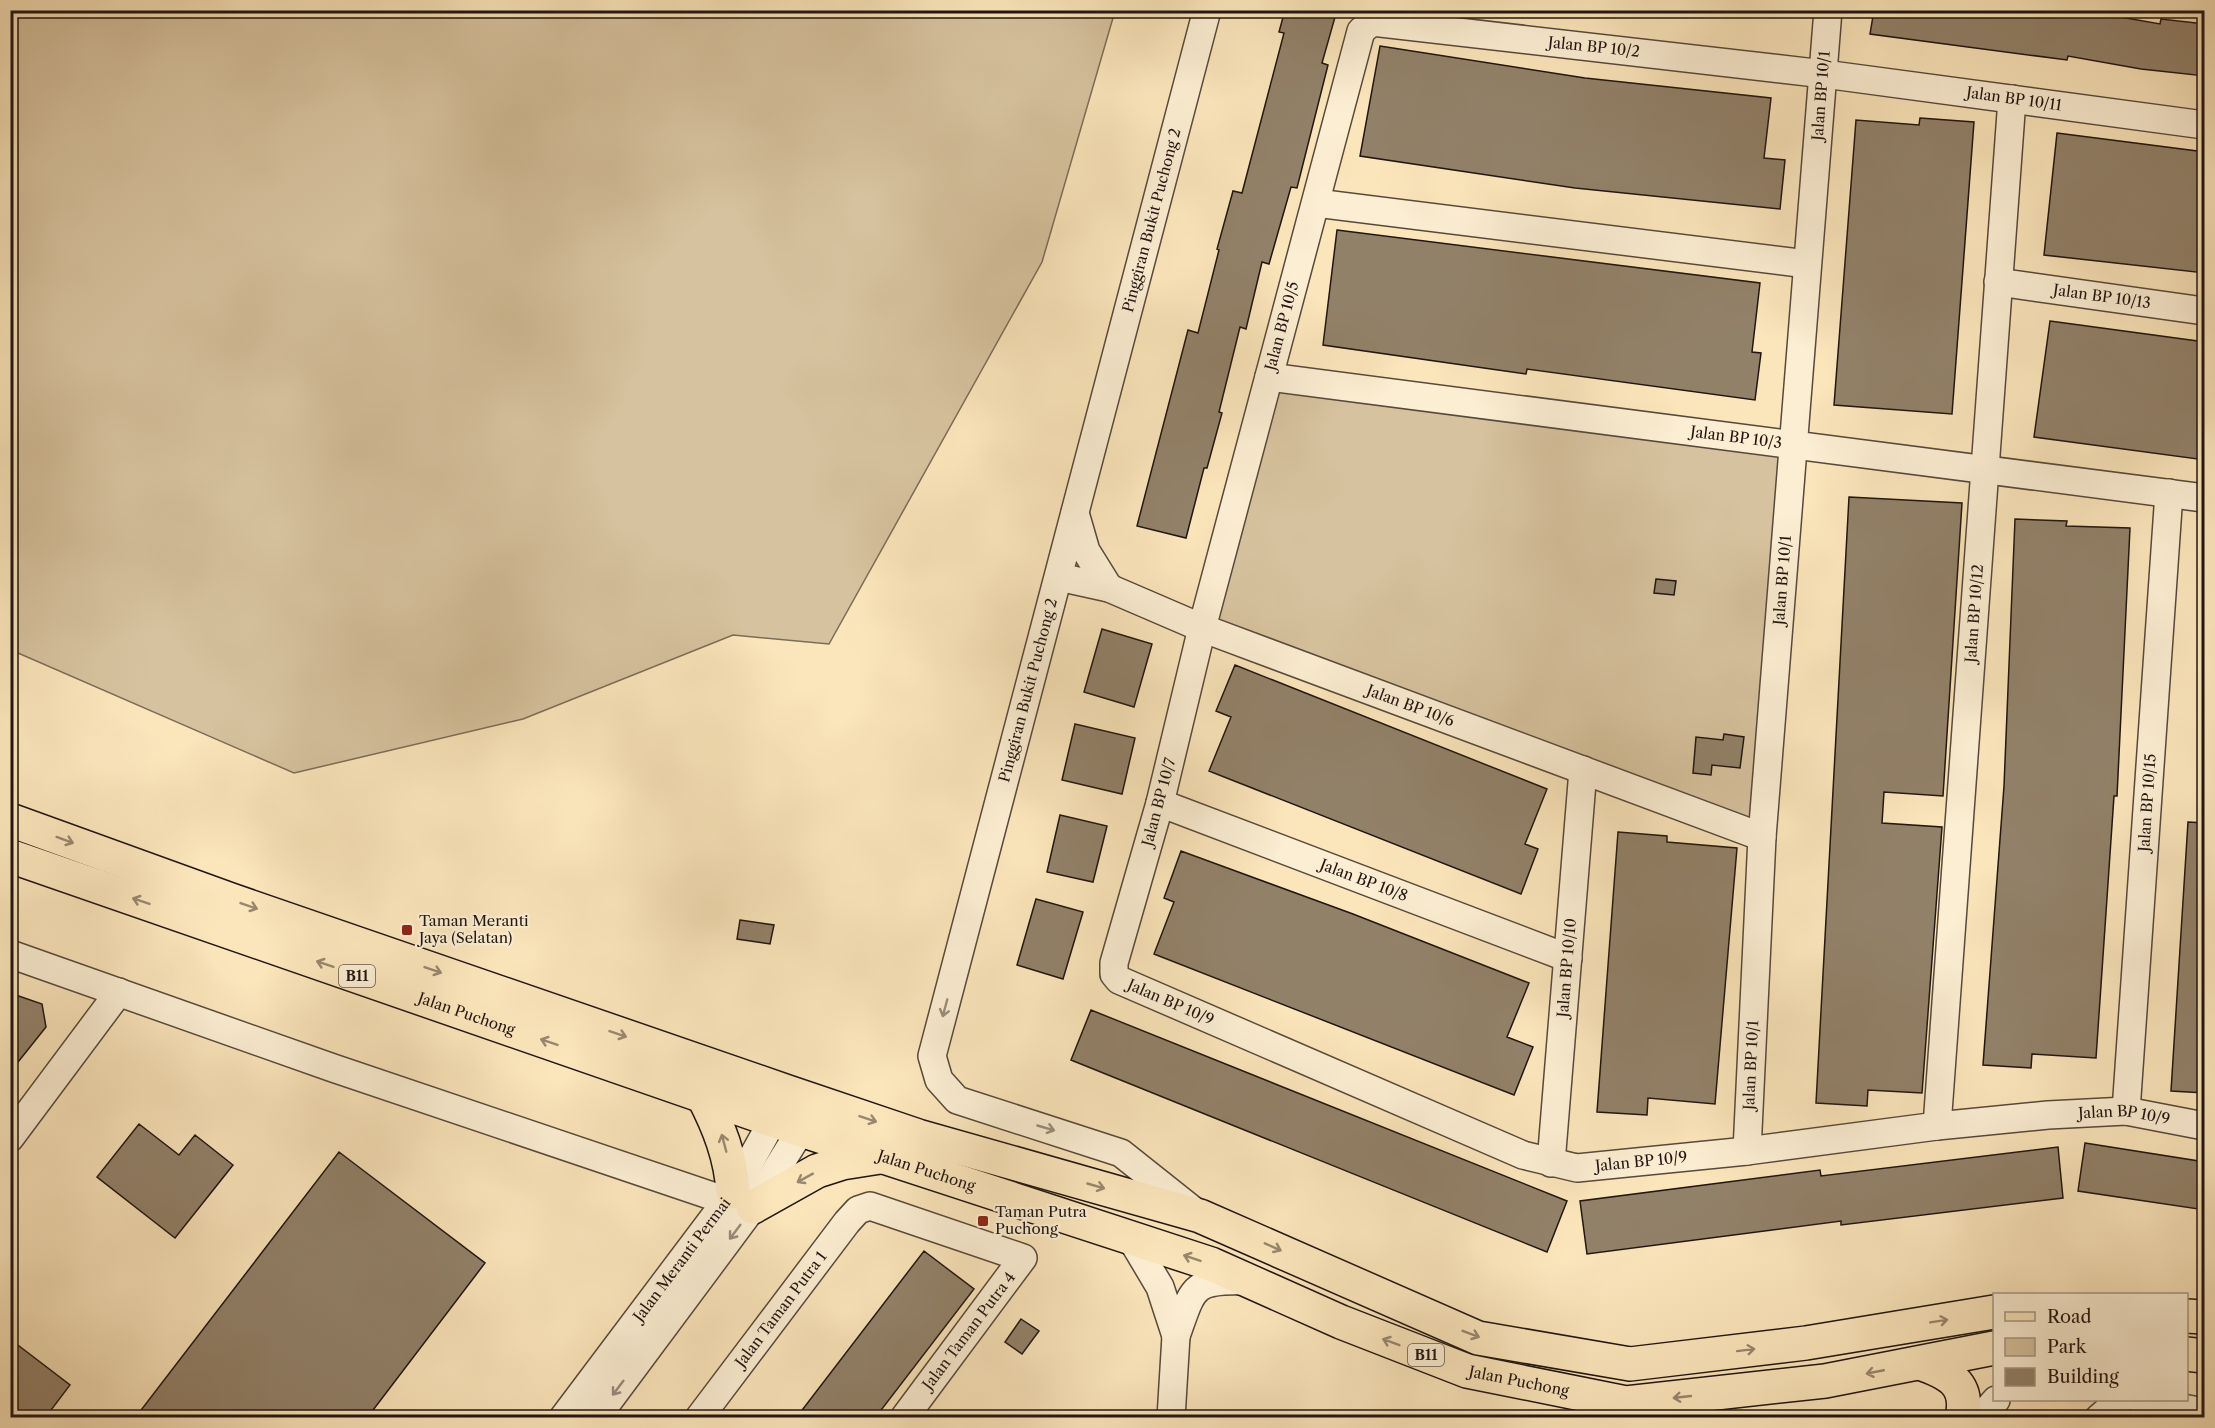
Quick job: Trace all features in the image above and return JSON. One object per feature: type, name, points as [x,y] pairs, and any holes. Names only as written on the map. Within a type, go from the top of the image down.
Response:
[{"type":"main road","name":"Jalan Puchong","points":[[10,820],[231,900],[794,1111],[882,1157],[1129,1235],[1211,1264],[1341,1322],[1467,1371],[1626,1403],[1826,1381],[1993,1348]]},
{"type":"main road","name":"Jalan Puchong","points":[[10,856],[703,1096],[794,1111],[918,1136],[1200,1216],[1478,1338],[1629,1364],[1806,1343],[1993,1312]]},
{"type":"main road","points":[[703,1096],[721,1132],[738,1200],[842,1163],[882,1157]]},
{"type":"main road","points":[[2188,1316],[2205,1317]]},
{"type":"main road","points":[[2188,1354],[2205,1356]]},
{"type":"main road","points":[[1920,1363],[1942,1371],[1960,1387],[1965,1405],[1962,1418]]},
{"type":"street","name":"Pinggiran Bukit Puchong 2","points":[[1200,1216],[1121,1153],[957,1100],[939,1080],[932,1056],[1207,10]]},
{"type":"street","name":"Jalan BP 10/1","points":[[1747,1151],[1762,837],[1828,10]]},
{"type":"street","name":"Jalan BP 10/2","points":[[1365,25],[1372,22],[1824,74]]},
{"type":"street","name":"Jalan BP 10/5","points":[[1202,628],[1361,31],[1365,25]]},
{"type":"street","name":"Jalan BP 10/11","points":[[1824,74],[2205,124]]},
{"type":"street","name":"Jalan BP 10/12","points":[[1936,1126],[2012,99]]},
{"type":"street","points":[[1316,203],[1807,264]]},
{"type":"street","name":"Jalan BP 10/13","points":[[1998,282],[2205,311]]},
{"type":"street","name":"Jalan BP 10/3","points":[[1269,377],[2205,498]]},
{"type":"street","name":"Jalan BP 10/15","points":[[2126,1111],[2169,493]]},
{"type":"street","points":[[1075,511],[1086,551],[1109,588]]},
{"type":"street","name":"Jalan BP 10/6","points":[[1059,577],[1109,588],[1202,628],[1762,837]]},
{"type":"street","name":"Jalan BP 10/7","points":[[1114,974],[1114,963],[1160,803],[1202,628]]},
{"type":"street","name":"Jalan BP 10/10","points":[[1551,1163],[1582,770]]},
{"type":"street","name":"Jalan BP 10/8","points":[[1160,803],[1568,958]]},
{"type":"street","points":[[10,954],[333,1068],[738,1200],[596,1418]]},
{"type":"street","name":"Jalan BP 10/9","points":[[1114,974],[1119,980],[1130,985],[1523,1155],[1577,1168],[1747,1151],[1936,1126],[2048,1115],[2126,1111],[2205,1126]]},
{"type":"street","points":[[10,1138],[119,992]]},
{"type":"street","name":"Jalan Meranti Permai","points":[[563,1418],[738,1200],[794,1111]]},
{"type":"street","name":"Jalan Taman Putra 1","points":[[699,1418],[847,1222],[858,1210],[870,1206]]},
{"type":"street","name":"Jalan Taman Putra 4","points":[[870,1206],[1023,1258],[904,1418]]},
{"type":"street","points":[[1129,1235],[1160,1287],[1176,1336]]},
{"type":"street","points":[[1171,1418],[1176,1336],[1191,1295],[1212,1280],[1249,1281]]},
{"type":"street","points":[[1980,1418],[1995,1401]]},
{"type":"street","points":[[2099,1418],[2119,1401]]},
{"type":"street","points":[[2145,1401],[2205,1412]]},
{"type":"green space","points":[[11,10],[1115,11],[1042,262],[829,644],[733,635],[523,719],[294,773],[11,650]]},
{"type":"green space","points":[[1269,377],[1793,445],[1762,837],[1202,628]]},
{"type":"building","points":[[1285,10],[1337,10],[1322,63],[1328,65],[1297,188],[1291,187],[1269,264],[1262,262],[1246,329],[1240,327],[1219,412],[1222,413],[1207,468],[1204,468],[1186,538],[1137,526],[1188,330],[1198,333],[1233,191],[1242,193],[1284,33],[1279,32]]},
{"type":"building","points":[[1874,10],[2058,10],[2092,15],[2092,12],[2160,24],[2161,19],[2205,24],[2205,76],[2141,69],[2068,56],[2067,60],[1870,34]]},
{"type":"building","points":[[1380,46],[1585,78],[1771,98],[1764,158],[1785,160],[1780,209],[1575,188],[1360,156]]},
{"type":"building","points":[[1920,118],[1974,122],[1952,414],[1834,405],[1856,120],[1919,125]]},
{"type":"building","points":[[2057,133],[2205,152],[2205,273],[2044,255]]},
{"type":"building","points":[[1337,230],[1760,283],[1752,352],[1761,353],[1755,400],[1527,369],[1526,374],[1323,345]]},
{"type":"building","points":[[2050,321],[2205,342],[2205,460],[2034,437]]},
{"type":"building","points":[[1849,497],[1962,503],[1943,796],[1884,792],[1882,823],[1942,827],[1922,1093],[1868,1090],[1867,1106],[1816,1103]]},
{"type":"building","points":[[2015,519],[2067,521],[2066,526],[2130,528],[2117,796],[2114,796],[2096,1058],[2032,1054],[2031,1068],[1983,1065],[2004,786]]},
{"type":"building","points":[[1656,579],[1676,581],[1674,595],[1654,593]]},
{"type":"building","points":[[1102,629],[1152,644],[1134,707],[1084,692]]},
{"type":"building","points":[[1235,665],[1547,789],[1525,844],[1538,849],[1521,894],[1209,771],[1231,717],[1216,711]]},
{"type":"building","points":[[1075,724],[1135,738],[1122,794],[1062,780]]},
{"type":"building","points":[[1724,734],[1744,737],[1740,768],[1712,765],[1711,775],[1693,773],[1696,737],[1723,740]]},
{"type":"building","points":[[1060,815],[1107,826],[1093,882],[1047,872]]},
{"type":"building","points":[[2188,822],[2205,823],[2205,1093],[2171,1091]]},
{"type":"building","points":[[1618,832],[1667,836],[1667,842],[1737,848],[1715,1104],[1648,1098],[1647,1115],[1597,1112]]},
{"type":"building","points":[[1181,851],[1353,914],[1529,983],[1507,1037],[1533,1047],[1514,1095],[1154,954],[1174,902],[1164,898]]},
{"type":"building","points":[[1036,899],[1083,912],[1063,979],[1017,965]]},
{"type":"building","points":[[740,920],[774,925],[770,944],[737,939]]},
{"type":"building","points":[[10,993],[42,1004],[46,1027],[10,1072]]},
{"type":"building","points":[[1091,1010],[1567,1201],[1547,1252],[1071,1060]]},
{"type":"building","points":[[139,1124],[179,1155],[195,1135],[233,1165],[175,1238],[97,1177]]},
{"type":"building","points":[[2085,1143],[2205,1162],[2205,1210],[2078,1191]]},
{"type":"building","points":[[2058,1147],[2063,1198],[1841,1225],[1841,1221],[1587,1254],[1580,1201],[1820,1170],[1821,1176]]},
{"type":"building","points":[[339,1152],[485,1263],[367,1418],[135,1418]]},
{"type":"building","points":[[924,1251],[974,1289],[875,1418],[796,1418]]},
{"type":"building","points":[[1021,1319],[1039,1331],[1022,1354],[1005,1342]]},
{"type":"building","points":[[10,1339],[70,1385],[45,1418],[10,1418]]},
{"type":"place","name":"Taman Meranti Jaya (Selatan)","points":[[407,930]]},
{"type":"place","name":"Taman Putra Puchong","points":[[983,1221]]}]
